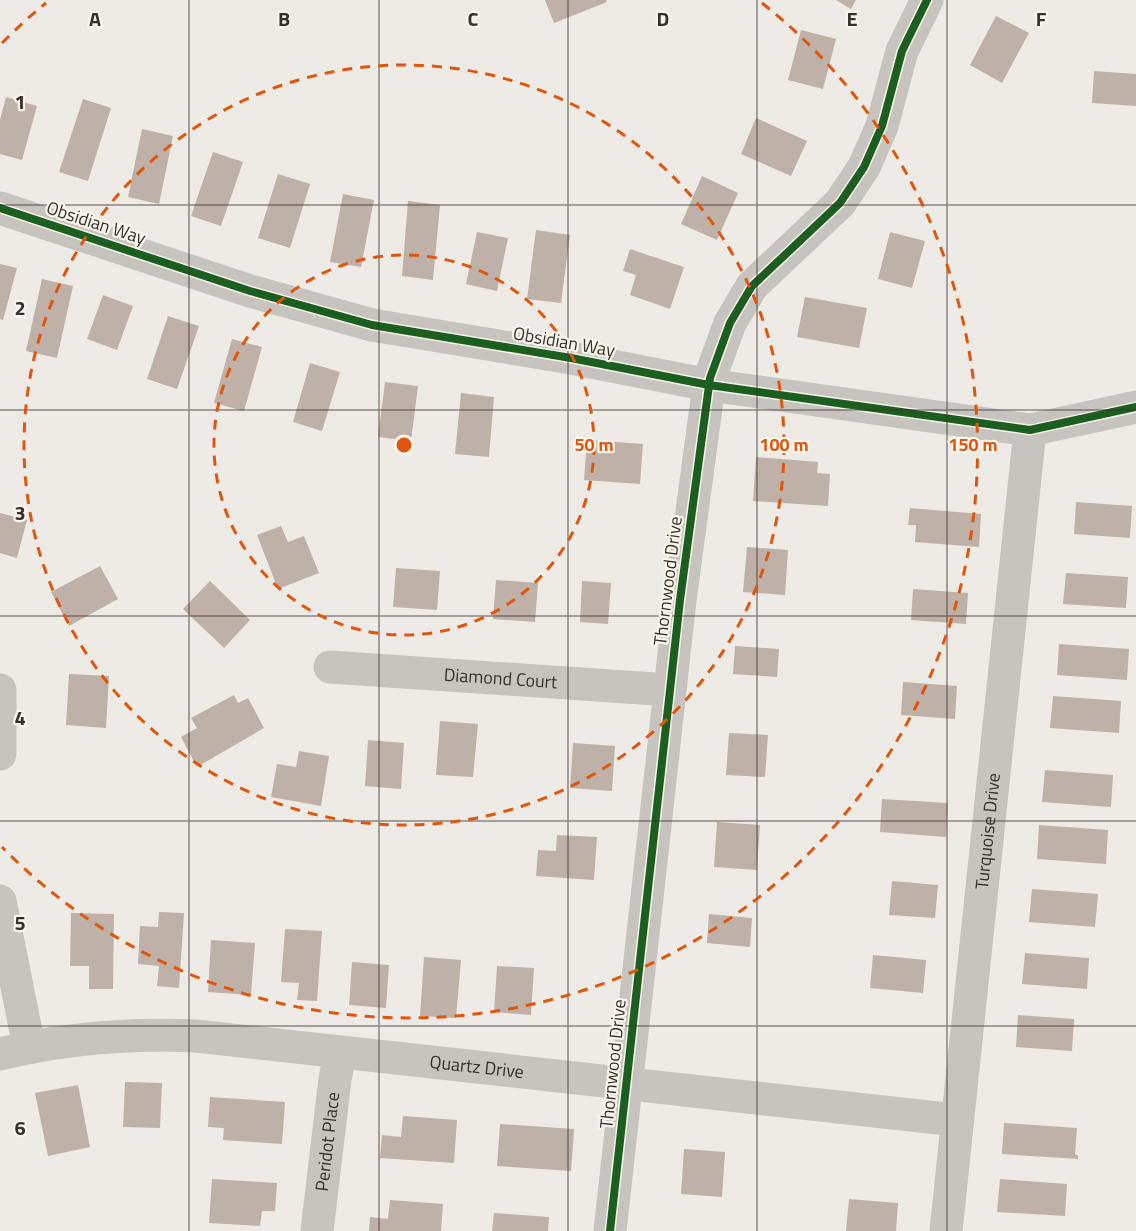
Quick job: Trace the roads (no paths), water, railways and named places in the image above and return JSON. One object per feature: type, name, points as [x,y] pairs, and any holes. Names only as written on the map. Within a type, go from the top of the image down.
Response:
[{"type":"street","name":"Thornwood Drive","points":[[610,1231],[670,690],[709,385],[717,353],[730,323],[752,286],[840,202],[864,167],[882,126],[902,51],[927,0]]},
{"type":"street","name":"Obsidian Way","points":[[0,208],[250,291],[372,325],[571,358],[709,385],[1030,430],[1136,407]]},
{"type":"street","name":"Turquoise Drive","points":[[946,1231],[1030,430]]},
{"type":"street","name":"Diamond Court","points":[[330,667],[670,690]]},
{"type":"street","points":[[0,690],[0,754]]},
{"type":"street","points":[[0,901],[15,1051]]},
{"type":"street","name":"Quartz Drive","points":[[15,1051],[83,1038],[156,1034],[196,1036],[340,1054],[956,1120]]},
{"type":"street","name":"Peridot Place","points":[[317,1231],[340,1054]]}]
